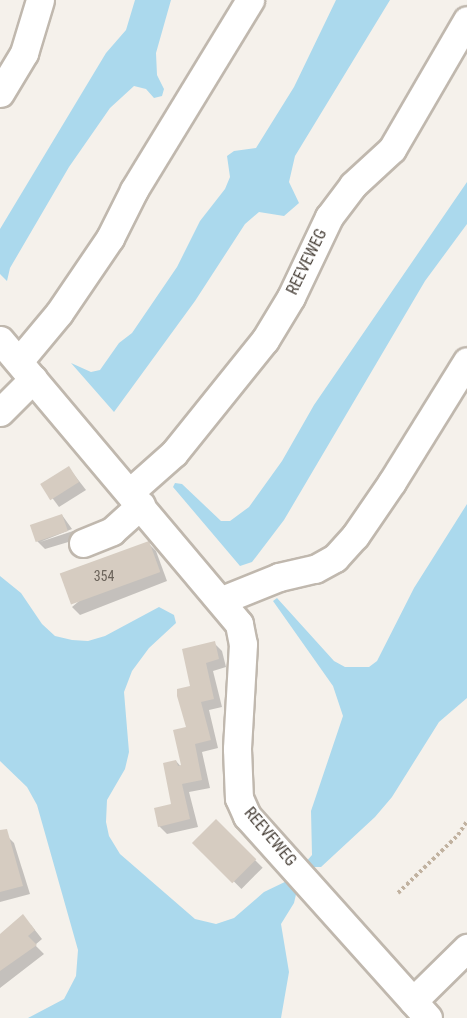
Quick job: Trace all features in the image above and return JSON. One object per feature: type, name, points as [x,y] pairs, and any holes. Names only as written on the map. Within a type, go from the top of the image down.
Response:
[{"type":"lane","points":[[0,93],[24,53],[40,0]]},
{"type":"lane","points":[[0,412],[59,313],[110,238],[134,190],[250,0]]},
{"type":"lane","name":"REEVEWEG","points":[[83,543],[112,531],[135,498],[265,340],[291,297],[329,217],[352,185],[392,149],[467,20]]},
{"type":"lane","name":"REEVEWEG","points":[[0,340],[222,600],[239,624],[243,644],[237,749],[239,798],[247,816],[420,1009],[467,948]]},
{"type":"lane","points":[[222,600],[279,577],[315,569],[334,558],[355,536],[392,482],[467,361]]},
{"type":"path","points":[[398,893],[458,835],[467,821]]},
{"type":"water","points":[[135,0],[171,0],[156,53],[157,75],[164,89],[162,96],[154,98],[146,89],[134,86],[110,108],[69,167],[10,268],[7,281],[0,274],[0,229],[106,53],[126,30]]},
{"type":"water","points":[[336,0],[390,0],[295,156],[289,182],[299,203],[284,216],[259,212],[245,224],[195,301],[114,412],[71,363],[91,372],[100,370],[119,343],[132,333],[177,267],[200,221],[225,189],[230,177],[227,156],[234,151],[256,148],[294,87]]},
{"type":"water","points":[[467,182],[467,224],[425,281],[284,520],[252,562],[240,566],[173,487],[175,483],[182,484],[221,521],[230,521],[249,507],[282,461],[314,405]]},
{"type":"water","points":[[467,504],[467,698],[439,722],[392,797],[375,817],[321,867],[314,867],[298,886],[294,903],[281,924],[289,972],[281,1018],[28,1018],[64,999],[76,976],[78,950],[37,805],[27,787],[0,761],[0,576],[21,593],[42,624],[55,636],[72,640],[88,641],[105,636],[159,607],[174,615],[176,623],[149,648],[132,671],[124,692],[129,752],[125,769],[107,800],[106,822],[109,836],[120,854],[195,919],[216,924],[234,918],[264,892],[291,879],[312,855],[311,811],[343,716],[333,686],[273,601],[277,598],[334,661],[345,667],[369,667],[377,661],[414,588]]},
{"type":"building","points":[[69,466],[79,482],[50,500],[40,484]]},
{"type":"building","points":[[62,514],[68,531],[36,542],[30,525]]},
{"type":"building","points":[[149,541],[160,572],[71,605],[60,573]]},
{"type":"building","points":[[215,641],[219,659],[206,663],[214,699],[201,702],[211,740],[195,744],[202,780],[182,784],[190,819],[158,827],[154,808],[171,804],[163,763],[176,760],[178,766],[181,765],[173,730],[186,727],[177,689],[190,686],[182,649]]},
{"type":"building","points":[[216,819],[256,859],[232,883],[192,843]]},
{"type":"building","points":[[7,829],[23,886],[0,892],[0,830]]},
{"type":"building","points":[[23,914],[35,930],[28,936],[37,945],[0,971],[0,934]]}]
